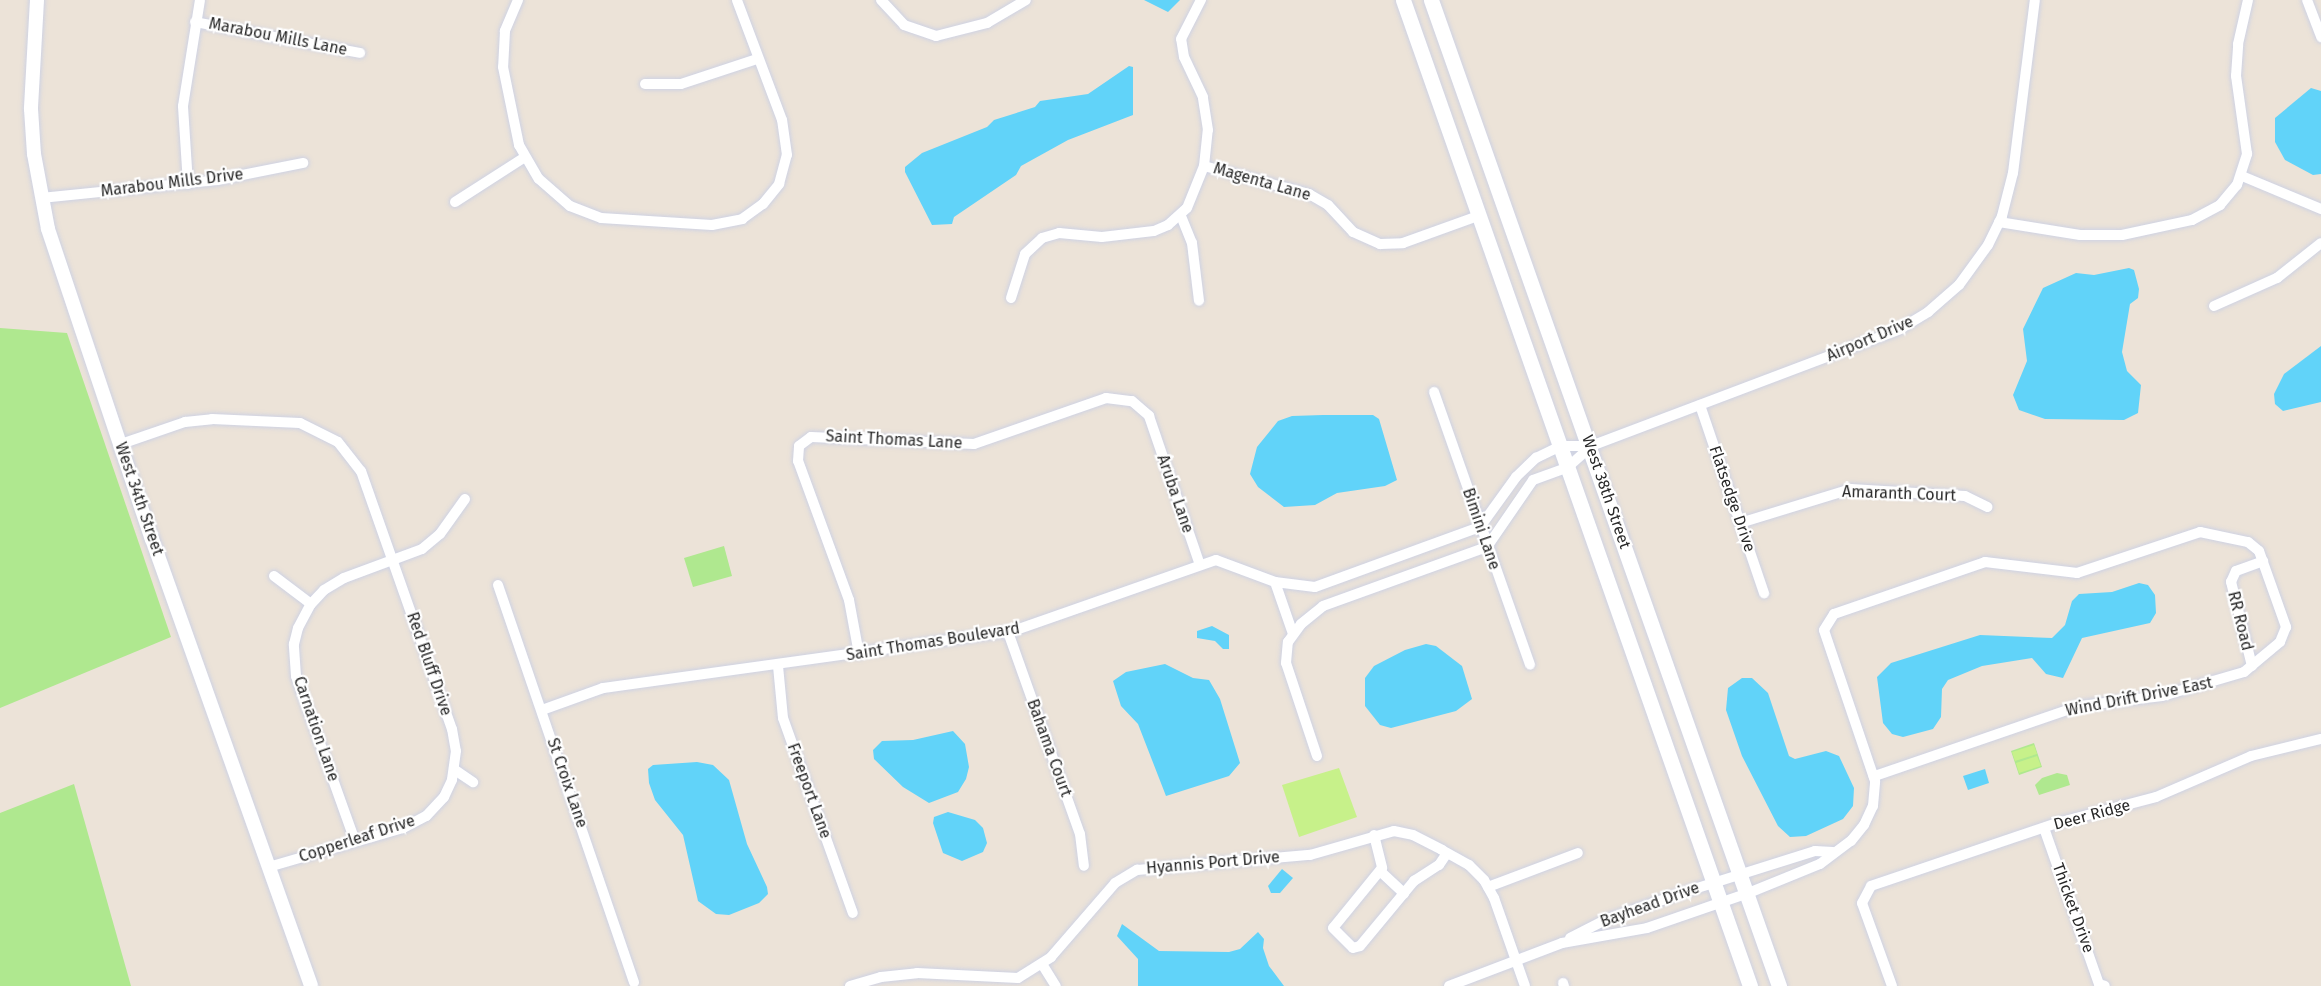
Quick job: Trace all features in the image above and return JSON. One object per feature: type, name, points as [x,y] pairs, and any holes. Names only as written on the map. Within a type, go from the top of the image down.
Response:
[{"type":"main road","name":"West 38th Street","points":[[1402,0],[1750,986]]},
{"type":"main road","name":"West 38th Street","points":[[1431,0],[1591,446],[1779,986]]},
{"type":"street","name":"West 34th Street","points":[[37,0],[31,110],[41,198],[61,271],[311,986]]},
{"type":"street","points":[[188,184],[183,106],[200,0]]},
{"type":"street","points":[[518,0],[505,31],[502,56],[515,132],[525,157],[553,194],[590,215],[617,220],[721,225],[742,219],[763,204],[779,184],[786,165],[785,129],[757,59],[737,0]]},
{"type":"street","points":[[881,0],[888,12],[912,31],[936,36],[956,34],[997,18],[1026,0]]},
{"type":"street","points":[[1011,298],[1024,254],[1046,235],[1131,235],[1161,229],[1180,216],[1204,166],[1208,119],[1201,89],[1181,44],[1183,32],[1200,0]]},
{"type":"street","name":"Airport Drive","points":[[1591,446],[1883,337],[1915,321],[1964,279],[1999,222],[2012,181],[2035,0]]},
{"type":"street","points":[[1999,222],[2080,235],[2132,234],[2207,214],[2227,198],[2242,176],[2247,140],[2238,90],[2237,54],[2248,0]]},
{"type":"street","points":[[2307,0],[2321,37]]},
{"type":"street","name":"Marabou Mills Lane","points":[[195,22],[360,53]]},
{"type":"street","points":[[645,84],[686,83],[757,59]]},
{"type":"street","points":[[455,202],[525,157]]},
{"type":"street","name":"Marabou Mills Drive","points":[[41,198],[188,184],[303,163]]},
{"type":"street","name":"Magenta Lane","points":[[1204,166],[1311,195],[1328,205],[1353,232],[1380,244],[1399,244],[1478,216]]},
{"type":"street","points":[[2242,176],[2321,209]]},
{"type":"street","points":[[1180,216],[1192,243],[1199,301]]},
{"type":"street","points":[[2214,306],[2277,278],[2321,243]]},
{"type":"street","name":"Bimini Lane","points":[[1434,392],[1530,665]]},
{"type":"street","name":"Saint Thomas Lane","points":[[859,654],[849,600],[798,461],[801,444],[816,436],[974,444],[1112,397],[1132,400],[1143,409],[1150,422]]},
{"type":"street","name":"Flatsedge Drive","points":[[1700,405],[1764,593]]},
{"type":"street","name":"Red Bluff Drive","points":[[121,444],[205,419],[294,423],[315,428],[342,445],[358,467],[452,729],[455,770]]},
{"type":"street","name":"Aruba Lane","points":[[1150,422],[1200,566]]},
{"type":"street","points":[[1480,527],[1516,477],[1536,458],[1560,446],[1591,446]]},
{"type":"street","points":[[1317,756],[1287,668],[1287,647],[1293,634],[1323,606],[1487,547],[1533,480],[1568,467],[1591,446]]},
{"type":"street","name":"Amaranth Court","points":[[1740,523],[1851,489],[1965,495],[1988,507]]},
{"type":"street","name":"Carnation Lane","points":[[355,841],[296,676],[295,638],[311,604],[339,580],[393,561],[433,541],[465,499]]},
{"type":"street","name":"Saint Thomas Boulevard","points":[[542,710],[603,688],[778,666],[1008,632],[1216,560],[1275,582],[1315,587],[1480,527]]},
{"type":"street","points":[[1874,776],[1824,630],[1834,614],[1985,562],[2077,573],[2200,532],[2248,542],[2259,551],[2263,561]]},
{"type":"street","name":"RR Road","points":[[2252,666],[2230,582],[2236,571],[2263,561]]},
{"type":"street","name":"Wind Drift Drive East","points":[[1874,776],[2079,706],[2162,696],[2229,679],[2252,666],[2280,642],[2286,627],[2263,561]]},
{"type":"street","points":[[274,576],[311,604]]},
{"type":"street","points":[[1275,582],[1293,634]]},
{"type":"street","name":"St Croix Lane","points":[[498,585],[634,982]]},
{"type":"street","points":[[1315,587],[1323,606]]},
{"type":"street","name":"Bahama Court","points":[[1008,632],[1080,834],[1084,866]]},
{"type":"street","name":"Freeport Lane","points":[[778,666],[783,718],[853,913]]},
{"type":"street","name":"Deer Ridge","points":[[1892,986],[1862,903],[1864,894],[1872,886],[2044,828],[2156,797],[2251,756],[2321,739]]},
{"type":"street","points":[[455,770],[473,782]]},
{"type":"street","name":"Copperleaf Drive","points":[[269,867],[403,828],[426,816],[444,796],[455,770]]},
{"type":"street","name":"Bayhead Drive","points":[[1449,986],[1517,958],[1562,943],[1647,928],[1746,894],[1820,864],[1864,825],[1873,806],[1874,776]]},
{"type":"street","name":"Thicket Drive","points":[[2044,828],[2099,984],[2104,986]]},
{"type":"street","name":"Hyannis Port Drive","points":[[849,986],[881,977],[917,973],[1017,982],[1042,964],[1115,883],[1137,870],[1158,865],[1310,855],[1374,835],[1403,832],[1469,866],[1488,886],[1517,958],[1525,986]]},
{"type":"street","points":[[1374,835],[1383,862],[1380,871],[1335,924],[1335,933],[1342,940],[1358,947],[1417,878],[1439,865],[1446,853]]},
{"type":"street","name":"Bayhead Drive","points":[[1562,943],[1605,920],[1713,882],[1815,851],[1833,852]]},
{"type":"street","points":[[1488,886],[1578,853]]},
{"type":"street","points":[[1380,871],[1404,892]]},
{"type":"street","points":[[1042,964],[1056,986]]},
{"type":"green space","points":[[0,328],[67,333],[171,637],[0,708]]},
{"type":"green space","points":[[724,546],[732,576],[693,587],[684,558]]},
{"type":"green space","points":[[2034,743],[2042,767],[2019,775],[2011,751]]},
{"type":"green space","points":[[2034,745],[2037,754],[2015,761],[2012,752]]},
{"type":"green space","points":[[2037,756],[2041,766],[2019,773],[2016,763]]},
{"type":"green space","points":[[1339,768],[1357,817],[1299,837],[1282,785]]},
{"type":"green space","points":[[2057,773],[2067,775],[2070,785],[2039,795],[2035,785],[2042,778]]},
{"type":"green space","points":[[74,784],[131,986],[0,986],[0,813]]},
{"type":"water","points":[[1144,0],[1180,0],[1168,12]]},
{"type":"water","points":[[1129,66],[1133,67],[1133,115],[1068,140],[1021,166],[1016,175],[954,217],[952,224],[932,225],[905,172],[905,167],[922,153],[987,127],[994,120],[1035,107],[1040,101],[1088,94]]},
{"type":"water","points":[[2311,88],[2321,91],[2321,174],[2313,175],[2285,160],[2275,142],[2275,118]]},
{"type":"water","points":[[2129,268],[2134,270],[2139,289],[2138,298],[2130,304],[2122,352],[2127,371],[2141,385],[2138,413],[2124,420],[2045,419],[2019,410],[2013,395],[2027,361],[2023,329],[2043,288],[2076,273],[2094,275]]},
{"type":"water","points":[[2321,346],[2321,402],[2283,411],[2275,404],[2274,394],[2284,374]]},
{"type":"water","points":[[1373,415],[1379,419],[1397,480],[1385,486],[1337,493],[1315,505],[1284,507],[1258,487],[1250,474],[1257,447],[1278,421],[1292,416]]},
{"type":"water","points":[[2139,583],[2148,585],[2155,595],[2156,613],[2150,623],[2082,638],[2063,678],[2046,674],[2032,658],[1982,666],[1948,680],[1942,689],[1941,717],[1933,729],[1903,737],[1892,734],[1883,723],[1877,677],[1891,663],[1980,635],[2052,638],[2065,625],[2072,601],[2079,594],[2112,592]]},
{"type":"water","points":[[1212,626],[1229,635],[1229,649],[1223,649],[1215,641],[1197,638],[1197,631]]},
{"type":"water","points":[[1426,644],[1436,646],[1462,666],[1472,699],[1456,711],[1391,728],[1380,725],[1365,706],[1365,678],[1374,666],[1405,650]]},
{"type":"water","points":[[1165,664],[1193,678],[1209,680],[1220,699],[1240,763],[1229,776],[1166,796],[1138,724],[1121,706],[1113,681],[1126,672]]},
{"type":"water","points":[[1742,678],[1752,678],[1768,693],[1789,756],[1795,759],[1826,751],[1839,756],[1854,788],[1853,806],[1843,819],[1806,836],[1790,837],[1778,826],[1742,756],[1726,710],[1728,688]]},
{"type":"water","points":[[953,731],[965,744],[969,767],[966,779],[958,792],[929,803],[903,787],[874,759],[873,750],[882,741],[913,740]]},
{"type":"water","points":[[697,762],[713,765],[729,780],[747,844],[767,887],[768,894],[759,903],[729,915],[716,914],[698,901],[683,835],[655,800],[649,783],[648,769],[653,765]]},
{"type":"water","points":[[1985,769],[1989,783],[1968,790],[1963,776]]},
{"type":"water","points":[[948,812],[975,820],[983,828],[987,843],[983,852],[962,861],[943,853],[933,823],[934,817]]},
{"type":"water","points":[[1282,869],[1293,878],[1280,893],[1271,893],[1268,886]]},
{"type":"water","points":[[1122,924],[1159,951],[1229,952],[1240,949],[1258,932],[1264,939],[1263,948],[1269,966],[1284,986],[1138,986],[1138,959],[1117,936]]}]
